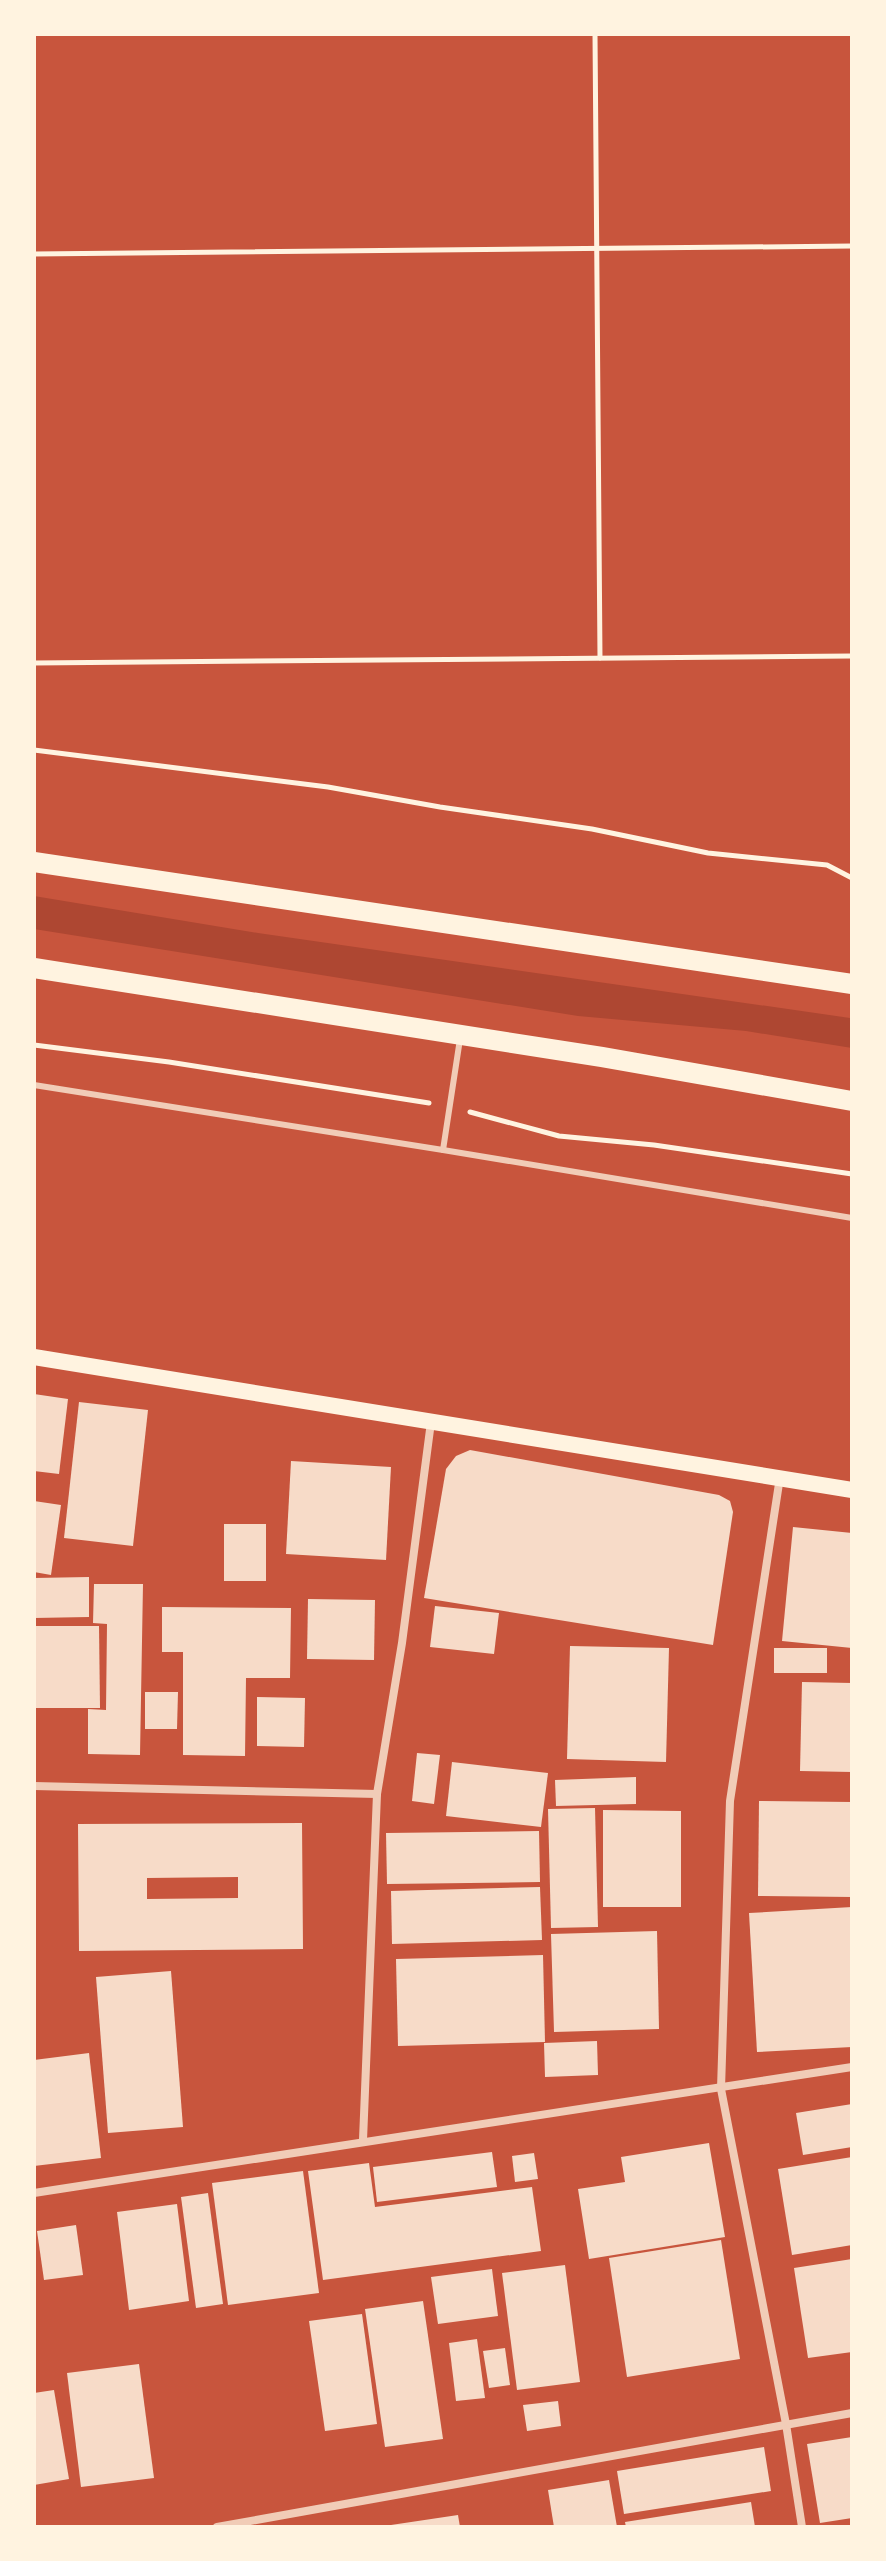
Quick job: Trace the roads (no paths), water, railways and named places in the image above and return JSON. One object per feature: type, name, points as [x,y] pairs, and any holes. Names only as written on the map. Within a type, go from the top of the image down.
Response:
[{"type":"main road","points":[[34,862],[852,984]]},
{"type":"main road","points":[[34,968],[852,1101]]},
{"type":"main road","points":[[34,1357],[852,1490]]},
{"type":"street","points":[[363,2140],[377,1794],[402,1643],[431,1422]]},
{"type":"street","points":[[780,1477],[730,1801],[721,2089],[786,2424],[802,2527]]},
{"type":"street","points":[[34,1786],[377,1794]]},
{"type":"street","points":[[34,2193],[852,2067]]},
{"type":"street","points":[[217,2527],[852,2413]]},
{"type":"lane","points":[[443,1150],[460,1035]]},
{"type":"lane","points":[[34,1085],[852,1218]]}]
